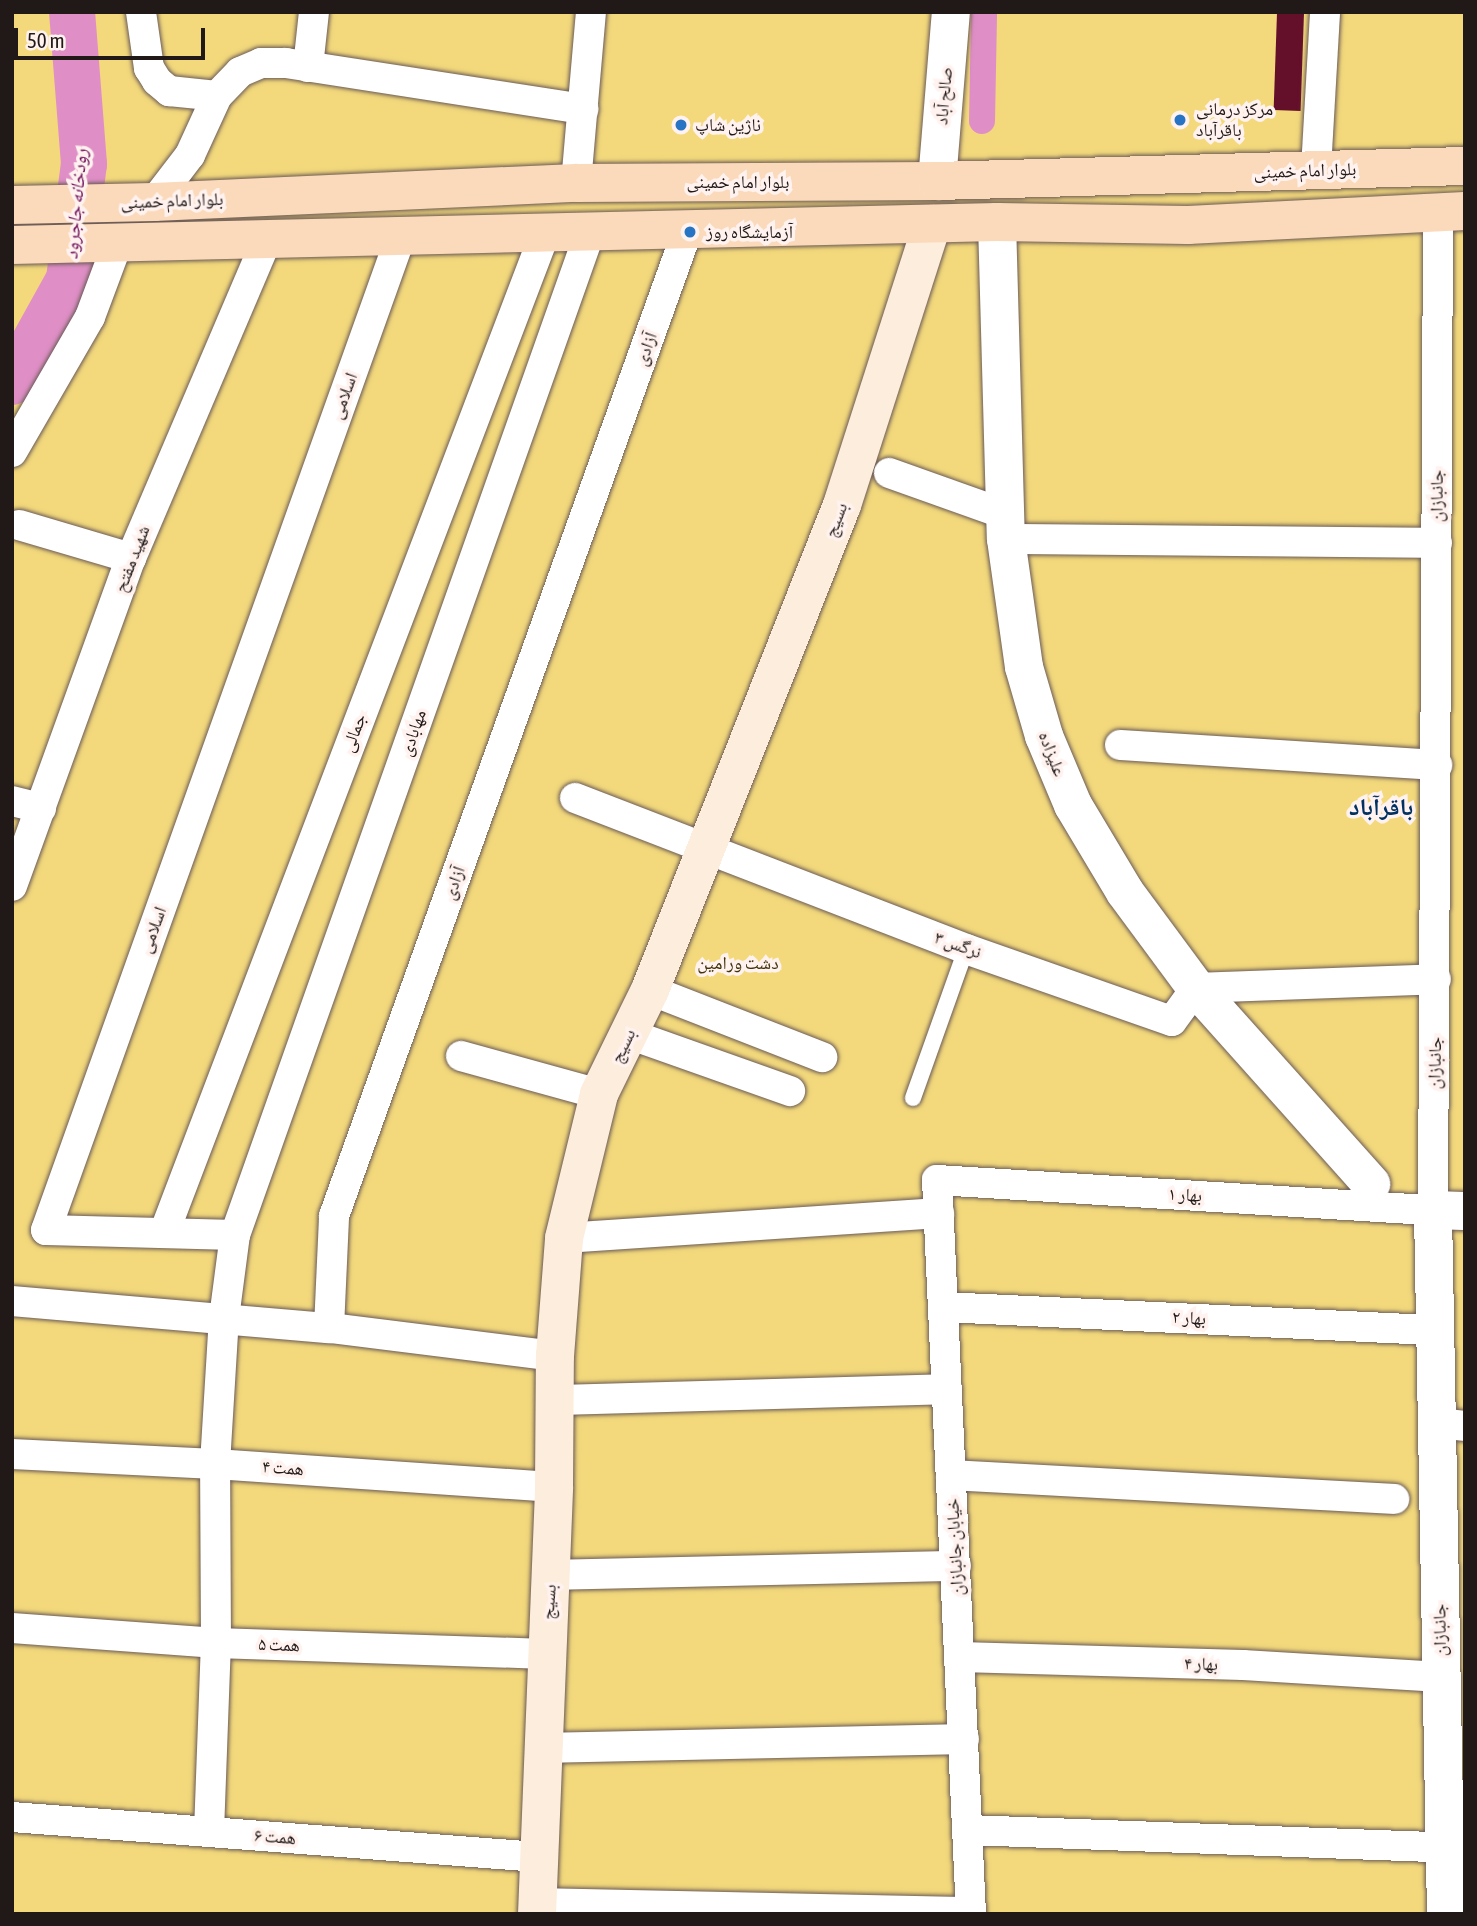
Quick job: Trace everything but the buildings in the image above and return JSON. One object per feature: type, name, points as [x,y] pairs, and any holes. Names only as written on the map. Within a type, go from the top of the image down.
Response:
[{"type":"main road","name":"بلوار امام خمینی","points":[[12,205],[154,202],[576,183],[937,181],[1465,166]]},
{"type":"main road","points":[[12,246],[997,222],[1188,225],[1451,211]]},
{"type":"main road","name":"بسیج","points":[[537,1909],[554,1487],[555,1356],[564,1238],[599,1094],[650,990],[842,505],[932,224]]},
{"type":"street","points":[[141,12],[149,68],[157,81],[169,91],[218,96]]},
{"type":"street","points":[[308,67],[314,12]]},
{"type":"street","points":[[576,183],[591,12]]},
{"type":"street","name":"صالح آباد","points":[[937,181],[951,12]]},
{"type":"street","points":[[1316,169],[1325,12]]},
{"type":"street","points":[[154,202],[190,155],[218,96],[240,72],[261,63],[308,67],[583,109]]},
{"type":"street","name":"جانبازان","points":[[1446,1914],[1455,1849],[1449,1656],[1451,1424],[1435,1330],[1449,1211],[1436,979],[1437,543],[1451,211]]},
{"type":"street","name":"علیزاده","points":[[997,222],[1005,526],[1024,667],[1044,736],[1068,794],[1125,892],[1196,988],[1371,1184]]},
{"type":"street","name":"آزادی","points":[[329,1328],[334,1216],[688,229]]},
{"type":"street","name":"مهابادی","points":[[235,1235],[590,232]]},
{"type":"street","name":"جمالی","points":[[164,1233],[545,233]]},
{"type":"street","name":"اسلامی","points":[[235,1235],[46,1230],[401,236]]},
{"type":"street","name":"شهید مفتح","points":[[12,886],[131,558],[267,239]]},
{"type":"street","points":[[12,452],[131,242]]},
{"type":"street","points":[[888,474],[1005,526],[1437,543]]},
{"type":"street","points":[[19,525],[131,558]]},
{"type":"street","points":[[1120,746],[1437,765]]},
{"type":"street","name":"نرگس ۳","points":[[575,798],[965,949],[1172,1021],[1196,988]]},
{"type":"street","points":[[12,801],[41,808]]},
{"type":"street","points":[[1196,988],[1436,979]]},
{"type":"street","points":[[650,990],[822,1057]]},
{"type":"street","points":[[629,1034],[790,1091]]},
{"type":"street","points":[[461,1056],[599,1094]]},
{"type":"street","name":"بهار ۱","points":[[937,1180],[1449,1211]]},
{"type":"street","name":"خیابان جانبازان","points":[[937,1180],[971,1913]]},
{"type":"street","points":[[564,1238],[939,1213]]},
{"type":"street","points":[[209,1832],[216,1643],[215,1464],[224,1318],[235,1235]]},
{"type":"street","points":[[12,1301],[329,1328],[555,1356]]},
{"type":"street","name":"بهار ۲","points":[[943,1307],[1435,1330]]},
{"type":"street","points":[[556,1400],[947,1389]]},
{"type":"street","name":"همت ۴","points":[[12,1454],[215,1464],[554,1487]]},
{"type":"street","points":[[951,1475],[1394,1499]]},
{"type":"street","points":[[551,1575],[956,1566]]},
{"type":"street","name":"همت ۵","points":[[12,1628],[216,1643],[546,1654]]},
{"type":"street","name":"بهار ۴","points":[[960,1657],[1243,1665],[1449,1656]]},
{"type":"street","points":[[543,1748],[964,1739]]},
{"type":"street","name":"همت ۶","points":[[12,1816],[538,1857]]},
{"type":"street","points":[[968,1830],[1455,1849]]},
{"type":"street","points":[[537,1909],[971,1913]]},
{"type":"lane","points":[[913,1098],[965,949]]},
{"type":"green space","name":"دشت ورامین","points":[[12,12],[1465,12],[1465,1914],[12,1914]]},
{"type":"waterway","name":"رودخانه جاجرود","points":[[12,382],[69,279],[84,164],[72,12]]},
{"type":"waterway","points":[[982,121],[984,12]]},
{"type":"place","name":"مرکز درمانی باقرآباد","points":[[1180,120]]},
{"type":"place","name":"ناژین شاپ","points":[[681,125]]},
{"type":"place","name":"آزمایشگاه روز","points":[[690,232]]},
{"type":"district","name":"باقرآباد","points":[[1381,807]]}]
